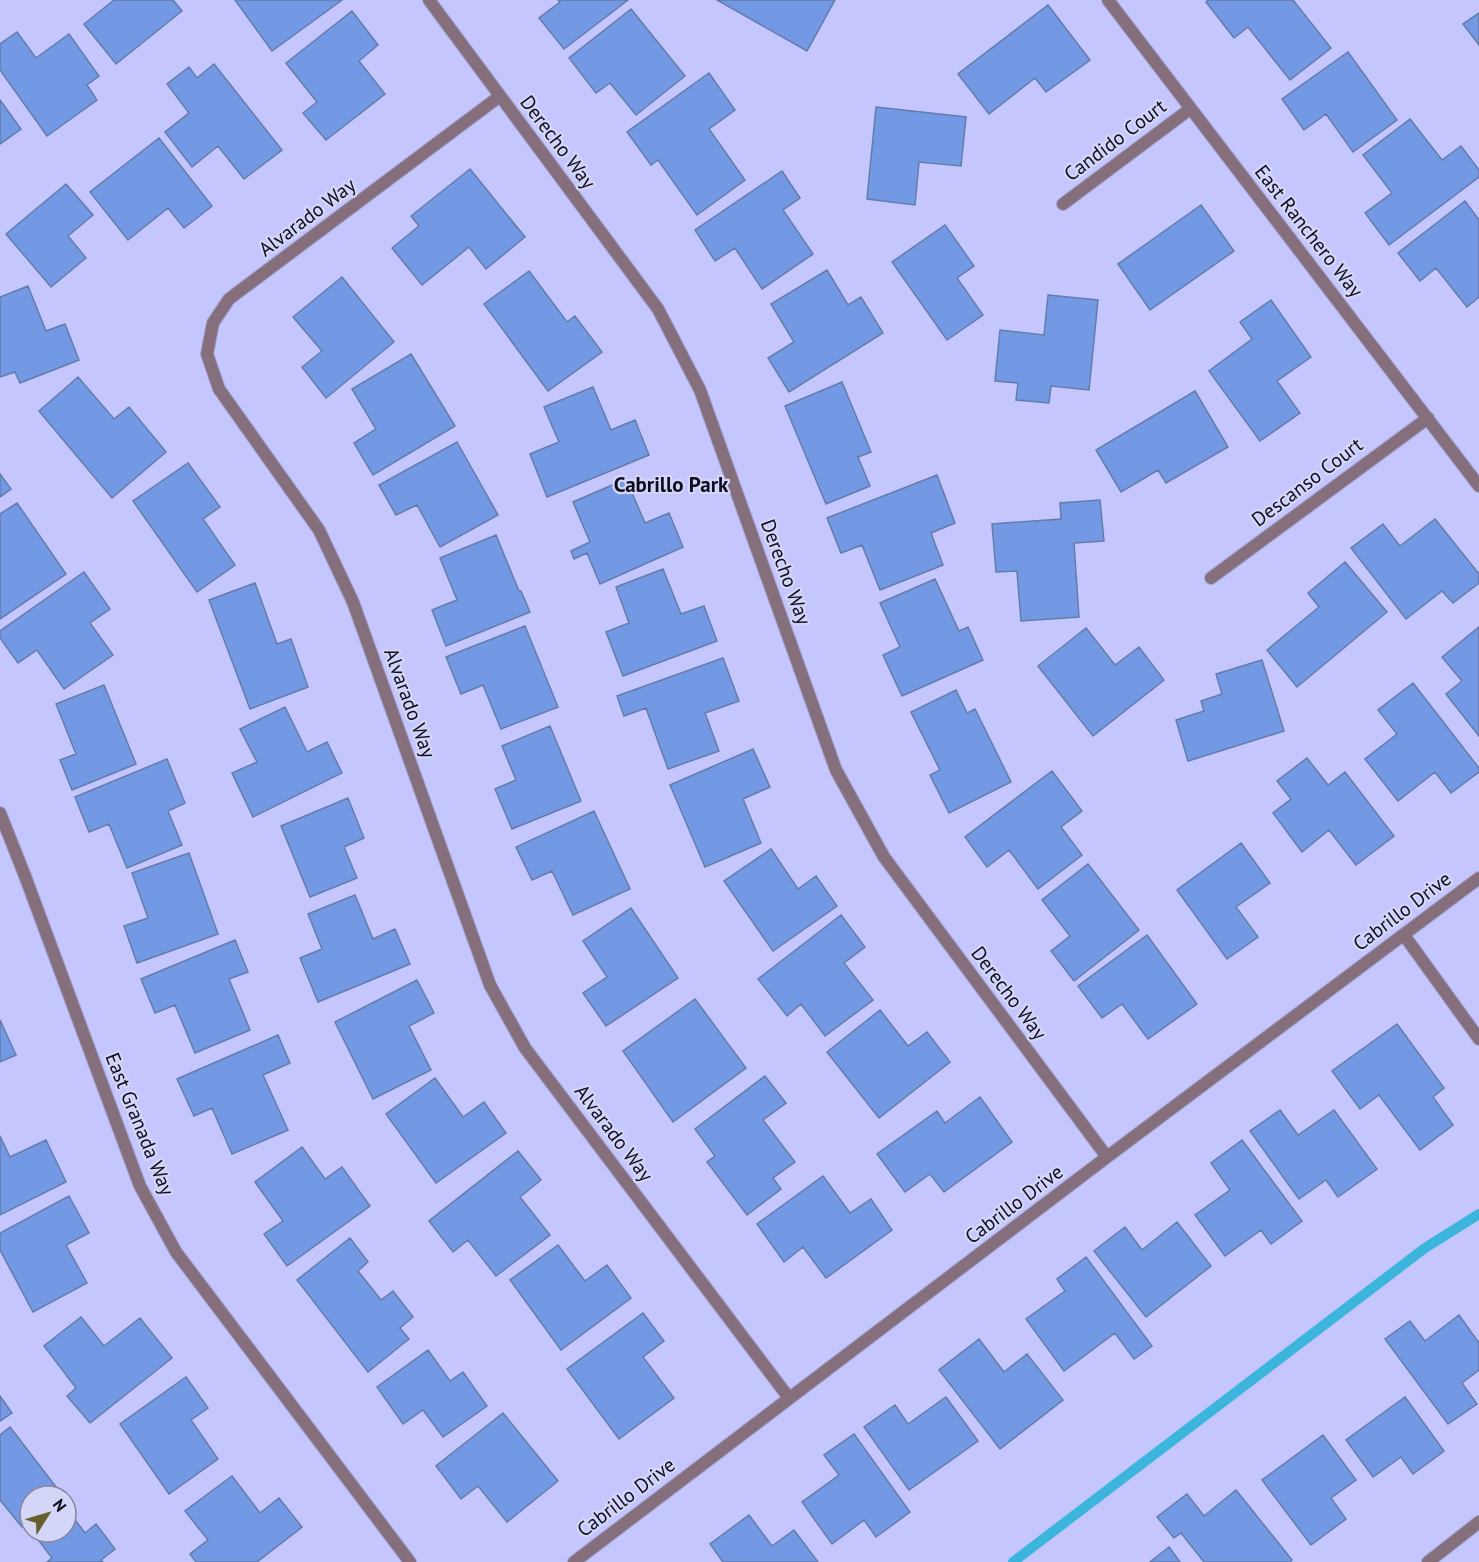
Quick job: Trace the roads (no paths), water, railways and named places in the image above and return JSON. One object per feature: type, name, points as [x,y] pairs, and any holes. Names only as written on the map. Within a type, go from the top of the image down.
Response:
[{"type":"street","name":"Derecho Way","points":[[429,0],[658,309],[700,390],[836,770],[884,857],[1107,1158]]},
{"type":"street","name":"East Ranchero Way","points":[[1108,0],[1479,486]]},
{"type":"street","name":"Alvarado Way","points":[[500,96],[229,299],[213,323],[207,354],[219,389],[319,530],[353,602],[495,996],[525,1048],[789,1398]]},
{"type":"street","name":"Candido Court","points":[[1064,204],[1190,109]]},
{"type":"street","name":"Descanso Court","points":[[1211,578],[1428,418]]},
{"type":"street","name":"East Granada Way","points":[[0,813],[140,1186],[176,1252],[410,1562]]},
{"type":"street","name":"Cabrillo Drive","points":[[574,1562],[1479,878]]},
{"type":"street","points":[[1404,935],[1479,1039]]},
{"type":"street","points":[[1428,1562],[1479,1522]]},
{"type":"waterway","points":[[1013,1562],[1425,1248],[1479,1214]]},
{"type":"district","name":"Cabrillo Park","points":[[671,484]]}]
